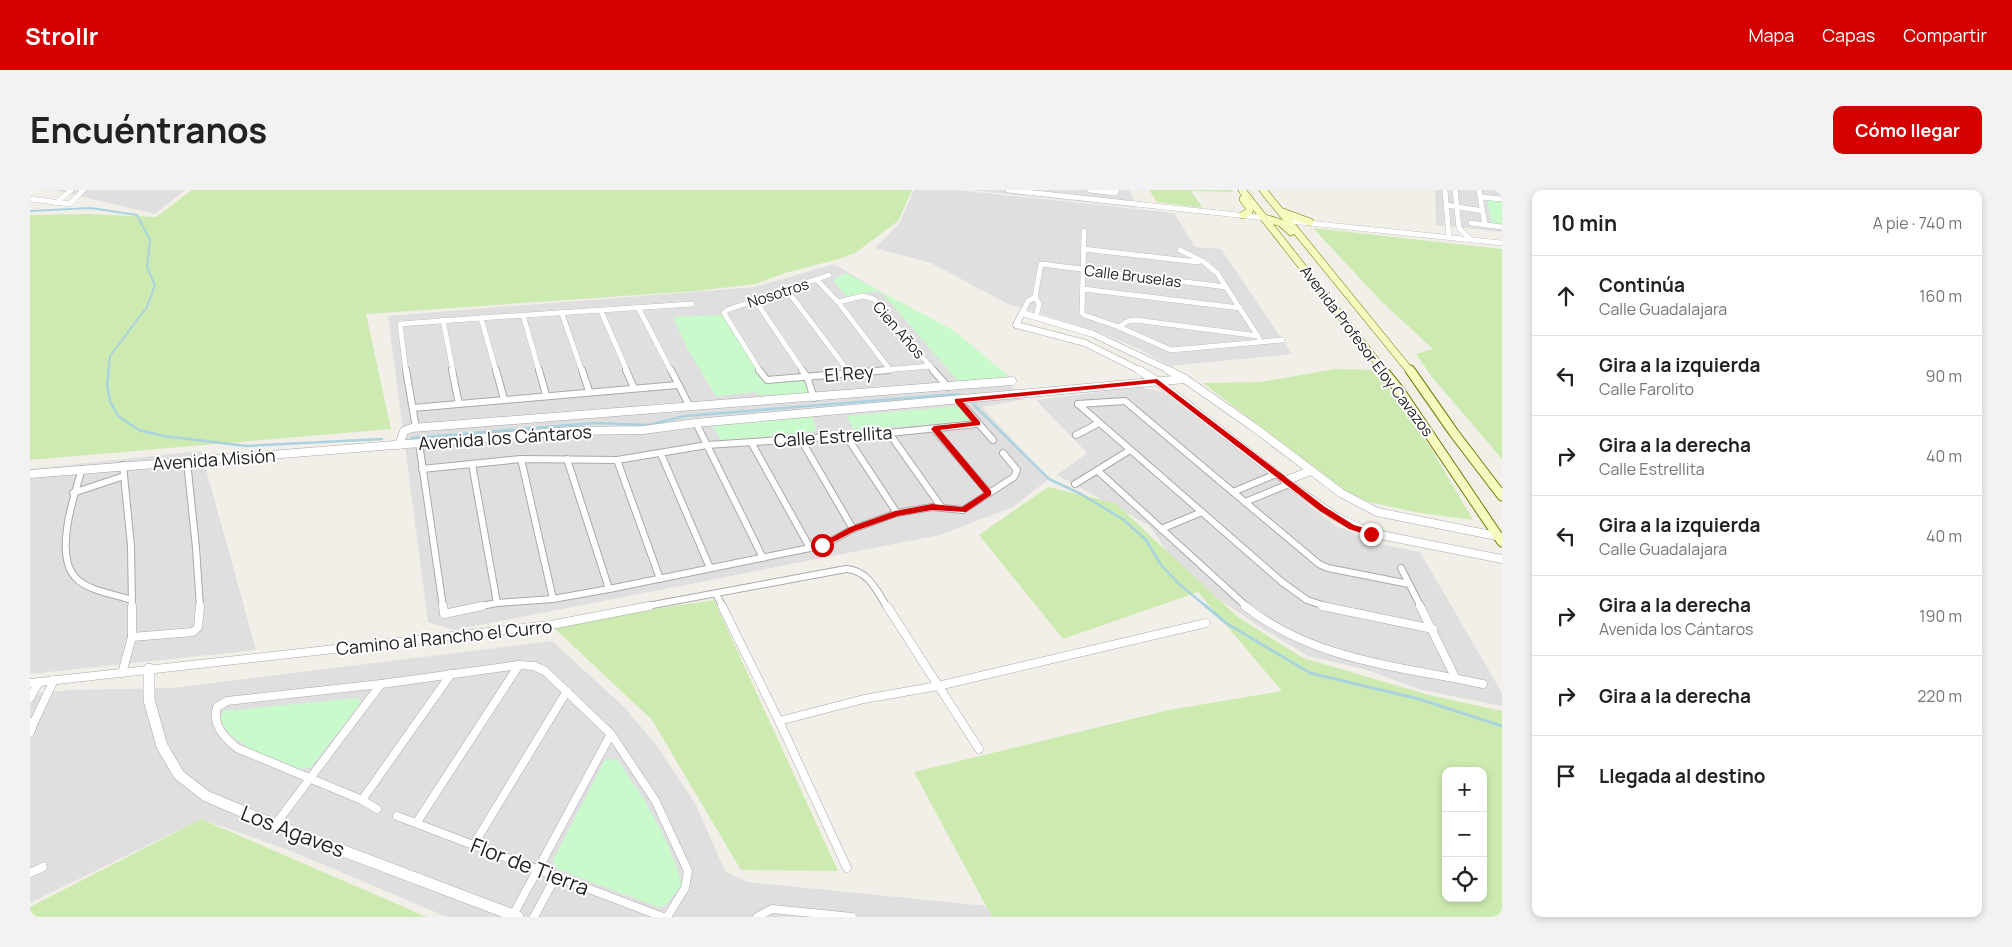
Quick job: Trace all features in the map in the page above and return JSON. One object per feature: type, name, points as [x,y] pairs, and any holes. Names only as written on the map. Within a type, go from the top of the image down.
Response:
[{"type":"main road","name":"Avenida Profesor Eloy Cavazos","points":[[1263,190],[1279,209],[1285,222],[1323,262],[1400,356],[1502,496]]},
{"type":"main road","points":[[1240,191],[1250,209],[1249,212],[1243,215]]},
{"type":"main road","points":[[1240,191],[1255,197],[1269,214],[1285,222],[1308,252],[1323,262]]},
{"type":"main road","name":"Avenida Profesor Eloy Cavazos","points":[[1240,191],[1278,232],[1400,390],[1501,539]]},
{"type":"main road","points":[[1279,209],[1310,222]]},
{"type":"main road","points":[[1265,218],[1285,222]]},
{"type":"main road","points":[[1285,222],[1276,229],[1278,232],[1280,229],[1291,232]]},
{"type":"street","points":[[56,203],[71,190]]},
{"type":"street","points":[[30,198],[70,204],[83,190]]},
{"type":"street","points":[[1008,190],[1265,218]]},
{"type":"street","points":[[1090,190],[1116,191]]},
{"type":"street","points":[[1445,190],[1449,237]]},
{"type":"street","points":[[1455,190],[1459,228],[1470,240]]},
{"type":"street","points":[[1479,190],[1485,225]]},
{"type":"street","points":[[1481,197],[1502,199]]},
{"type":"street","points":[[1446,203],[1483,210]]},
{"type":"street","points":[[1285,222],[1310,222],[1502,243]]},
{"type":"street","points":[[1471,223],[1502,227]]},
{"type":"street","points":[[1084,230],[1084,315],[1119,327],[1172,350],[1282,340]]},
{"type":"street","points":[[1084,249],[1204,262]]},
{"type":"street","points":[[1180,250],[1204,262],[1217,273],[1262,342]]},
{"type":"street","name":"Calle Bruselas","points":[[1035,297],[1041,264],[1226,287]]},
{"type":"street","name":"Nosotros","points":[[767,380],[762,377],[724,314],[727,310],[829,275]]},
{"type":"street","points":[[817,280],[838,302],[890,370]]},
{"type":"street","points":[[1083,289],[1240,308]]},
{"type":"street","points":[[787,290],[850,373]]},
{"type":"street","name":"Cien Años","points":[[838,302],[863,296],[874,299],[948,387]]},
{"type":"street","points":[[1033,329],[1039,304],[1035,297],[1028,301],[1016,324],[1033,329],[1085,343],[1135,367],[1157,381],[1336,519],[1364,531],[1502,558]]},
{"type":"street","points":[[755,300],[807,376],[814,398]]},
{"type":"street","points":[[416,428],[399,327],[403,323],[639,309],[692,304]]},
{"type":"street","points":[[639,309],[690,407]]},
{"type":"street","points":[[601,311],[634,388]]},
{"type":"street","points":[[1022,313],[1093,334],[1153,361],[1185,379],[1255,428],[1341,493],[1377,512],[1501,539]]},
{"type":"street","points":[[562,314],[589,391]]},
{"type":"street","points":[[523,315],[546,395]]},
{"type":"street","points":[[481,318],[504,399]]},
{"type":"street","points":[[443,320],[459,404]]},
{"type":"street","points":[[1119,327],[1128,321],[1136,320],[1258,336]]},
{"type":"street","name":"El Rey","points":[[767,380],[930,366]]},
{"type":"street","name":"Avenida los Cántaros","points":[[1012,381],[416,428],[404,431],[399,445],[570,430],[642,430],[696,423],[1185,379]]},
{"type":"street","points":[[413,408],[677,384]]},
{"type":"street","points":[[958,386],[971,398]]},
{"type":"street","points":[[958,400],[992,440]]},
{"type":"street","points":[[1408,584],[1328,568],[1319,564],[1126,401],[1078,404],[1282,582],[1307,600],[1334,610],[1433,628]]},
{"type":"street","points":[[696,423],[763,558]]},
{"type":"street","points":[[1076,435],[1099,423]]},
{"type":"street","name":"Calle Estrellita","points":[[422,469],[521,460],[617,460],[707,445],[845,434],[889,433],[977,424]]},
{"type":"street","points":[[934,429],[989,493]]},
{"type":"street","points":[[889,433],[942,508]]},
{"type":"street","points":[[845,434],[897,513]]},
{"type":"street","points":[[800,438],[852,529]]},
{"type":"street","points":[[751,442],[810,548]]},
{"type":"street","points":[[418,443],[444,614],[497,603],[553,598],[609,589],[810,548],[822,545],[852,529],[897,513],[922,508],[963,510],[1017,474],[1017,470],[1003,453]]},
{"type":"street","name":"Avenida Misión","points":[[30,474],[123,465],[187,462],[399,445]]},
{"type":"street","points":[[1075,484],[1130,450]]},
{"type":"street","points":[[661,454],[710,568]]},
{"type":"street","points":[[566,459],[609,589]]},
{"type":"street","points":[[521,460],[553,598]]},
{"type":"street","points":[[617,460],[660,579]]},
{"type":"street","points":[[132,637],[189,633],[196,630],[199,624],[200,590],[187,462]]},
{"type":"street","points":[[472,464],[497,603]]},
{"type":"street","points":[[122,673],[132,637],[130,600],[131,546],[123,465]]},
{"type":"street","points":[[82,469],[73,494],[67,536],[67,563],[70,571],[82,582],[130,600]]},
{"type":"street","points":[[1098,471],[1246,607],[1288,635],[1340,655],[1483,684]]},
{"type":"street","points":[[1246,502],[1310,471]]},
{"type":"street","points":[[1233,492],[1276,474]]},
{"type":"street","points":[[73,494],[124,476]]},
{"type":"street","points":[[1161,529],[1202,512]]},
{"type":"street","points":[[1401,568],[1433,628],[1455,677]]},
{"type":"street","name":"Camino al Rancho el Curro","points":[[34,683],[551,625],[841,569],[854,569],[862,572],[871,582],[938,686]]},
{"type":"street","points":[[716,594],[779,721],[846,868]]},
{"type":"street","points":[[779,721],[864,699],[938,686],[1206,623]]},
{"type":"street","points":[[417,822],[519,665]]},
{"type":"street","points":[[377,808],[237,748],[226,739],[218,727],[215,718],[217,707],[227,701],[381,684],[519,665],[534,666],[545,672],[567,691],[611,734],[655,800],[688,871],[685,888],[667,917]]},
{"type":"street","name":"Los Agaves","points":[[149,669],[150,700],[162,746],[179,775],[206,796],[275,825],[515,916]]},
{"type":"street","points":[[362,800],[451,674]]},
{"type":"street","points":[[30,733],[32,722],[54,680]]},
{"type":"street","points":[[30,698],[34,683]]},
{"type":"street","points":[[275,825],[381,684]]},
{"type":"street","points":[[938,686],[979,749]]},
{"type":"street","points":[[474,844],[567,691]]},
{"type":"street","points":[[515,916],[537,869],[611,734]]},
{"type":"street","name":"Flor de Tierra","points":[[397,816],[663,917]]},
{"type":"street","points":[[30,873],[43,867]]},
{"type":"street","points":[[534,917],[556,876]]},
{"type":"street","points":[[757,917],[772,910],[802,915],[852,917]]},
{"type":"shaded area","points":[[54,190],[185,190],[155,214]]},
{"type":"shaded area","points":[[914,190],[956,190],[1174,213],[1195,247],[1221,249],[1292,354],[1169,366],[1141,350],[1102,333],[1008,304],[931,263],[875,248],[899,224]]},
{"type":"shaded area","points":[[972,190],[1129,190],[1137,208]]},
{"type":"shaded area","points":[[1435,190],[1502,190],[1502,232],[1436,225]]},
{"type":"shaded area","points":[[834,264],[945,330],[1026,399],[982,407],[1049,479],[1013,507],[940,535],[454,630],[428,622],[388,316],[755,287]]},
{"type":"shaded area","points":[[1139,387],[1162,392],[1336,526],[1380,544],[1420,552],[1502,693],[1502,706],[1422,690],[1364,669],[1308,656],[1260,627],[1182,574],[1150,526],[1057,475],[1087,453],[1036,400]]},
{"type":"shaded area","points":[[201,451],[256,650],[30,674],[30,469]]},
{"type":"shaded area","points":[[552,641],[623,706],[655,743],[696,805],[725,871],[747,882],[987,906],[992,917],[447,917],[291,851],[201,819],[30,903],[30,694],[71,690],[173,688]]},
{"type":"green space","points":[[192,190],[912,190],[898,221],[855,253],[785,273],[755,284],[696,291],[366,314],[391,429],[30,460],[30,215],[87,214],[156,217]]},
{"type":"green space","points":[[1149,190],[1231,190],[1233,192],[1191,191],[1203,208],[1157,202]]},
{"type":"green space","points":[[1487,199],[1502,200],[1502,224],[1492,223]]},
{"type":"green space","points":[[1313,228],[1502,249],[1502,459],[1432,377],[1416,354],[1433,349],[1382,302]]},
{"type":"green space","points":[[846,273],[953,330],[1010,377],[958,381],[884,295],[876,291],[847,297],[833,280]]},
{"type":"green space","points":[[723,315],[764,381],[805,380],[811,394],[760,395],[755,392],[716,396],[688,350],[673,317]]},
{"type":"green space","points":[[1335,369],[1376,370],[1432,450],[1473,520],[1415,512],[1369,502],[1343,489],[1203,383],[1262,382]]},
{"type":"green space","points":[[961,406],[973,421],[853,430],[847,416]]},
{"type":"green space","points":[[812,417],[817,431],[721,441],[713,426]]},
{"type":"green space","points":[[1048,487],[1115,503],[1238,617],[1303,658],[1429,695],[1502,711],[1502,917],[992,917],[914,772],[1169,710],[1282,691],[1198,592],[1063,639],[979,535]]},
{"type":"green space","points":[[714,600],[838,871],[741,870],[652,720],[551,625]]},
{"type":"green space","points":[[359,698],[361,703],[310,768],[301,769],[251,749],[230,735],[219,717],[224,711]]},
{"type":"green space","points":[[617,759],[655,819],[677,867],[682,885],[666,905],[658,907],[557,869],[553,860],[605,760]]},
{"type":"green space","points":[[201,819],[427,917],[30,917],[30,907]]},
{"type":"waterway","points":[[30,211],[91,208],[137,215],[150,240],[147,267],[155,285],[147,307],[110,356],[108,371]]},
{"type":"waterway","points":[[109,370],[107,384],[110,401],[118,416],[139,430],[164,436],[246,446],[382,439]]},
{"type":"waterway","points":[[411,438],[595,423],[648,425],[685,416],[958,394],[960,396]]},
{"type":"waterway","points":[[974,405],[1049,479],[1081,494],[1124,520],[1146,540],[1161,565],[1180,585],[1207,607]]},
{"type":"waterway","points":[[1206,606],[1226,623],[1310,673],[1419,699],[1502,726]]},
{"type":"route","points":[[822,545],[852,529],[897,513],[932,507],[963,510],[989,493],[934,429],[977,424],[958,400],[1157,381],[1336,519],[1371,534]]}]
